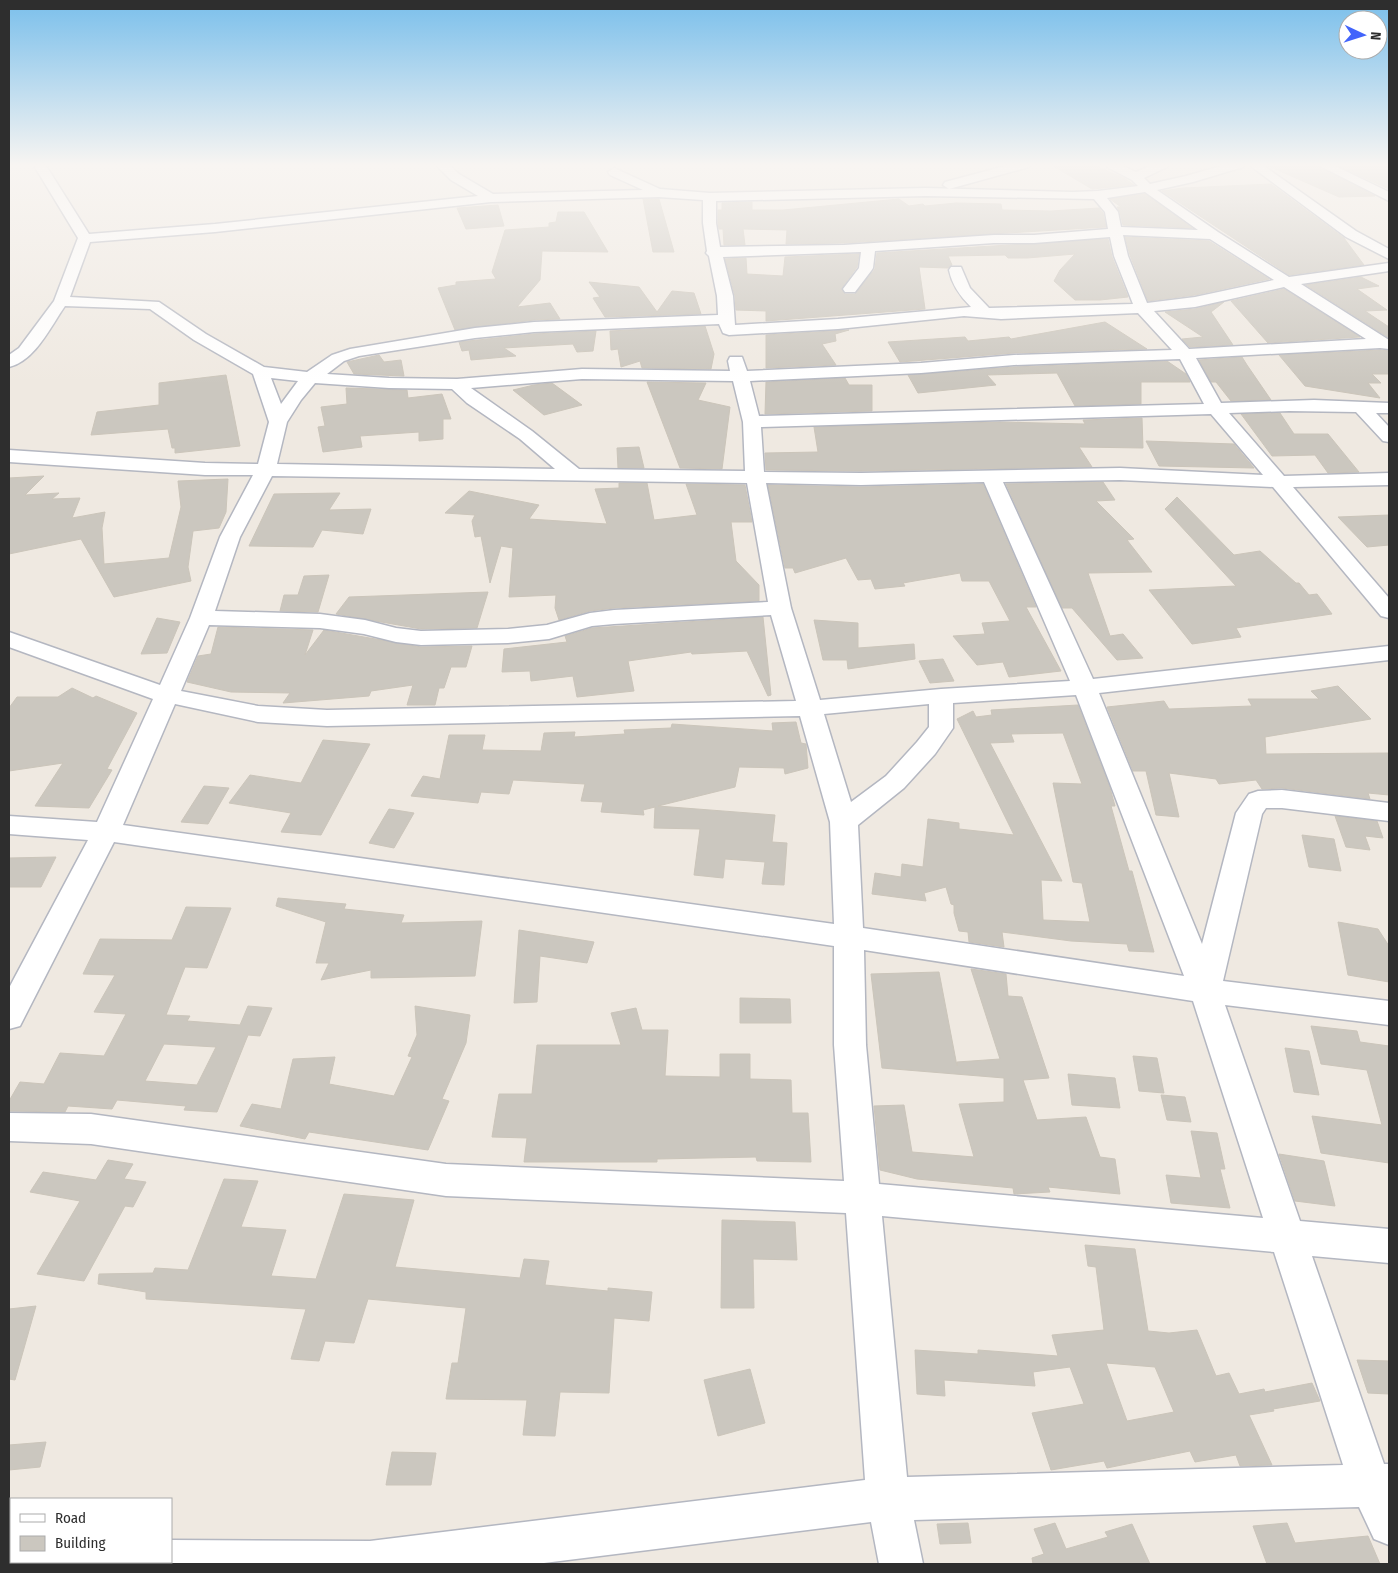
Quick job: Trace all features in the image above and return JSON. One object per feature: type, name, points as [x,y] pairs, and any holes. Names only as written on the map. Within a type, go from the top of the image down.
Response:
[{"type":"street","points":[[9,362],[25,351],[61,301],[85,238],[93,237]]},
{"type":"street","points":[[711,237],[713,253],[726,297],[725,320],[729,330],[838,324],[964,311],[1001,314],[1142,308],[1195,302],[1285,282],[1389,267]]},
{"type":"street","points":[[713,253],[1056,237]]},
{"type":"street","points":[[1117,237],[1121,256],[1142,308],[1185,354],[1215,408],[1389,611]]},
{"type":"street","points":[[1217,237],[1385,344]]},
{"type":"street","points":[[1357,237],[1389,255]]},
{"type":"street","points":[[850,289],[866,268],[868,247]]},
{"type":"street","points":[[956,270],[958,281],[964,292],[984,313]]},
{"type":"street","points":[[61,301],[154,305],[200,337],[260,370],[310,378],[389,384],[457,384],[582,374],[737,368],[921,368],[1014,360],[1385,344]]},
{"type":"street","points":[[9,1017],[106,832],[201,618],[230,538],[266,469],[278,422],[294,397],[310,378],[338,358],[356,352],[475,333],[534,327],[725,320]]},
{"type":"street","points":[[737,368],[752,422],[756,476],[780,608],[844,822],[849,937],[850,1044],[888,1499],[901,1564]]},
{"type":"street","points":[[260,370],[278,422]]},
{"type":"street","points":[[457,384],[473,399],[526,435],[573,474]]},
{"type":"street","points":[[752,422],[1189,411],[1215,408],[1360,406],[1389,408]]},
{"type":"street","points":[[1360,406],[1389,437]]},
{"type":"street","points":[[9,456],[205,469],[861,479],[1120,474],[1279,482],[1389,479]]},
{"type":"street","points":[[991,476],[1085,688],[1205,991],[1288,1238],[1380,1485],[1389,1524]]},
{"type":"street","points":[[201,618],[320,620],[365,627],[396,635],[446,638],[508,636],[549,632],[590,620],[614,616],[780,608]]},
{"type":"street","points":[[9,639],[166,695],[258,714],[327,718],[810,708],[942,696],[1085,688],[1389,653]]},
{"type":"street","points":[[844,822],[895,782],[942,728],[942,696]]},
{"type":"street","points":[[1205,991],[1249,813],[1258,800],[1282,799],[1389,812]]},
{"type":"street","points":[[9,825],[106,832],[849,937],[1205,991],[1389,1013]]},
{"type":"street","points":[[9,1127],[91,1129],[446,1180],[862,1198],[1389,1246]]},
{"type":"street","points":[[172,1562],[370,1563],[888,1499],[1380,1485]]},
{"type":"building","points":[[503,237],[599,237],[608,252],[542,251],[540,280],[517,307],[550,303],[560,319],[534,320],[455,330],[438,288],[456,285],[456,282],[496,279],[492,272]]},
{"type":"building","points":[[650,237],[670,237],[674,252],[653,252]]},
{"type":"building","points":[[724,237],[744,237],[745,245],[724,245]]},
{"type":"building","points":[[786,237],[936,237],[844,243],[786,244]]},
{"type":"building","points":[[1125,237],[1209,241],[1269,279],[1195,295],[1148,301]]},
{"type":"building","points":[[1232,237],[1343,237],[1364,265],[1289,275]]},
{"type":"building","points":[[1108,239],[1112,257],[1128,297],[1075,300],[1054,281],[1060,270],[1075,254],[1027,258],[1008,258],[1005,255],[948,256],[952,265],[948,268],[919,267],[925,309],[766,321],[766,311],[736,310],[735,296],[725,259],[746,258],[747,274],[783,276],[785,257],[859,254],[857,267],[841,289],[845,294],[855,294],[875,269],[877,253]]},
{"type":"building","points":[[1361,277],[1379,286],[1357,289],[1387,310],[1365,311],[1389,327],[1389,338],[1306,285]]},
{"type":"building","points":[[589,282],[639,287],[657,312],[672,291],[694,293],[701,314],[605,317],[593,298],[600,297]]},
{"type":"building","points":[[1284,289],[1360,337],[1268,343],[1231,301]]},
{"type":"building","points":[[1224,302],[1211,312],[1233,345],[1190,347],[1182,339],[1203,337],[1165,312],[1195,309]]},
{"type":"building","points":[[1105,322],[1147,349],[1014,353],[900,362],[888,342],[965,337],[968,341],[1009,337],[1011,339]]},
{"type":"building","points":[[705,326],[714,354],[711,369],[642,368],[640,361],[621,367],[618,349],[611,350],[610,331]]},
{"type":"building","points":[[849,330],[835,334],[836,341],[822,344],[836,365],[766,368],[766,335]]},
{"type":"building","points":[[596,331],[593,351],[577,352],[573,344],[504,348],[516,356],[471,360],[469,350],[462,351],[459,342],[534,334]]},
{"type":"building","points":[[1389,351],[1389,374],[1372,374],[1381,383],[1368,383],[1380,398],[1305,386],[1279,355]]},
{"type":"building","points":[[379,355],[384,362],[401,360],[404,376],[354,374],[347,362]]},
{"type":"building","points":[[1242,357],[1271,400],[1231,401],[1216,382],[1211,382],[1199,360]]},
{"type":"building","points":[[1167,361],[1186,374],[1190,382],[1141,382],[1141,404],[1075,406],[1057,373],[987,375],[996,385],[918,393],[908,375],[1014,367]]},
{"type":"building","points":[[226,375],[240,446],[175,453],[168,429],[91,435],[97,412],[159,405],[159,383]]},
{"type":"building","points":[[845,378],[849,385],[872,385],[872,411],[765,414],[766,382]]},
{"type":"building","points":[[647,382],[706,383],[698,400],[730,407],[722,469],[680,468]]},
{"type":"building","points":[[552,383],[582,405],[544,415],[513,390],[534,385]]},
{"type":"building","points":[[346,388],[407,390],[408,398],[442,394],[451,419],[443,419],[443,439],[419,441],[419,432],[360,436],[362,447],[323,452],[318,427],[325,426],[321,407],[347,404]]},
{"type":"building","points":[[1280,413],[1294,434],[1328,434],[1359,472],[1328,473],[1315,455],[1272,456],[1241,414]]},
{"type":"building","points":[[1142,418],[1143,448],[1079,447],[1092,467],[861,471],[766,470],[765,453],[818,452],[814,427],[1000,422],[1085,424],[1083,420]]},
{"type":"building","points":[[1146,441],[1234,444],[1254,468],[1159,466]]},
{"type":"building","points":[[639,447],[644,468],[618,468],[617,448]]},
{"type":"building","points":[[44,476],[25,495],[59,493],[52,499],[80,498],[72,518],[105,512],[102,528],[104,564],[169,558],[181,507],[178,481],[228,479],[226,512],[219,528],[193,531],[188,567],[191,581],[114,597],[81,539],[9,554],[9,478]]},
{"type":"building","points":[[1103,482],[1115,500],[1096,501],[1134,539],[1127,540],[1152,572],[1088,573],[1110,636],[1123,634],[1143,658],[1117,660],[1072,608],[1062,608],[1006,484]]},
{"type":"building","points":[[619,483],[647,483],[654,520],[697,515],[686,484],[745,485],[752,522],[731,522],[736,561],[759,585],[759,601],[614,608],[590,611],[559,620],[555,608],[556,595],[509,597],[513,548],[501,546],[490,583],[481,536],[475,537],[472,521],[475,515],[445,513],[469,491],[539,505],[529,519],[607,524],[595,489],[619,488]]},
{"type":"building","points":[[983,484],[1036,607],[1026,607],[1061,671],[1009,677],[1003,662],[977,665],[953,636],[985,634],[982,623],[1010,621],[989,581],[962,581],[960,573],[903,583],[905,586],[875,589],[871,579],[858,580],[846,558],[795,573],[793,568],[785,568],[768,485],[861,487]]},
{"type":"building","points":[[340,493],[329,510],[371,509],[363,534],[322,530],[313,547],[249,546],[274,494]]},
{"type":"building","points":[[1177,497],[1234,555],[1260,551],[1296,583],[1299,583],[1309,595],[1317,594],[1332,614],[1236,628],[1241,637],[1192,644],[1149,590],[1236,586],[1165,509]]},
{"type":"building","points":[[1389,515],[1389,545],[1367,547],[1338,517]]},
{"type":"building","points":[[329,575],[318,612],[280,611],[284,595],[298,595],[304,576]]},
{"type":"building","points":[[488,592],[477,628],[421,629],[336,614],[349,597]]},
{"type":"building","points":[[763,617],[771,695],[768,696],[747,651],[692,654],[691,652],[628,661],[634,691],[577,697],[573,676],[531,681],[530,671],[502,672],[504,649],[567,642],[565,636],[592,628]]},
{"type":"building","points":[[157,618],[180,622],[167,653],[141,654]]},
{"type":"building","points":[[814,620],[858,623],[858,648],[914,644],[915,659],[848,669],[847,660],[823,660]]},
{"type":"building","points":[[218,627],[313,630],[305,655],[324,630],[421,647],[472,646],[466,667],[451,667],[444,688],[439,688],[435,705],[407,705],[413,685],[371,691],[369,696],[283,703],[290,693],[231,692],[187,682],[198,656],[211,654]]},
{"type":"building","points":[[943,659],[954,681],[930,683],[919,661]]},
{"type":"building","points":[[1338,686],[1371,719],[1265,737],[1266,754],[1389,753],[1389,795],[1368,793],[1370,799],[1282,788],[1262,789],[1256,780],[1219,784],[1216,779],[1169,773],[1179,817],[1156,815],[1146,771],[1133,771],[1107,707],[1164,701],[1169,709],[1252,706],[1248,699],[1319,699],[1311,691]]},
{"type":"building","points":[[72,688],[93,698],[96,696],[137,713],[107,769],[112,770],[89,808],[35,806],[63,763],[9,771],[9,708],[17,697],[58,697]]},
{"type":"building","points":[[1078,705],[1110,788],[1115,806],[1111,806],[1129,871],[1132,871],[1154,952],[1129,951],[1127,944],[1071,941],[1002,932],[1004,947],[969,942],[968,932],[959,931],[954,913],[954,905],[951,904],[946,887],[924,893],[926,901],[872,894],[875,873],[901,877],[902,864],[923,867],[928,819],[959,823],[959,829],[1014,835],[957,719],[973,711],[976,717],[992,715],[991,710]],"holes":[[[1063,733],[1082,784],[1053,783],[1073,882],[1082,883],[1090,922],[1043,920],[1041,880],[1062,881],[990,743],[1014,742],[1011,734]]]},
{"type":"building","points":[[796,722],[801,743],[806,744],[808,768],[785,774],[784,768],[739,767],[735,787],[658,806],[775,815],[772,842],[787,843],[784,885],[762,884],[765,862],[725,859],[723,878],[694,875],[700,829],[654,828],[655,807],[643,810],[644,815],[601,812],[603,802],[581,801],[585,784],[513,780],[509,794],[481,792],[478,803],[411,796],[423,776],[440,779],[449,735],[485,735],[482,750],[541,751],[544,733],[575,732],[574,737],[625,734],[624,730],[671,728],[672,724],[773,731],[772,723]]},
{"type":"building","points":[[323,740],[370,744],[321,835],[281,832],[291,813],[229,803],[250,775],[301,783]]},
{"type":"building","points":[[204,786],[229,788],[208,824],[181,822]]},
{"type":"building","points":[[389,809],[414,813],[394,848],[369,843]]},
{"type":"building","points":[[1335,816],[1377,821],[1383,838],[1365,836],[1370,850],[1346,847]]},
{"type":"building","points":[[1302,835],[1334,839],[1341,871],[1309,867]]},
{"type":"building","points":[[56,857],[41,887],[9,887],[9,858]]},
{"type":"building","points":[[278,898],[346,904],[344,909],[404,915],[401,923],[482,921],[475,976],[371,978],[371,970],[321,980],[329,963],[316,963],[326,922],[276,906]]},
{"type":"building","points":[[186,907],[231,908],[207,968],[185,967],[166,1015],[190,1016],[187,1021],[240,1025],[248,1006],[272,1008],[260,1036],[248,1035],[217,1112],[184,1110],[186,1106],[117,1100],[112,1109],[68,1106],[65,1112],[9,1111],[9,1101],[20,1082],[44,1084],[60,1053],[104,1056],[126,1014],[94,1012],[115,975],[83,974],[100,939],[172,940]],"holes":[[[164,1044],[216,1047],[197,1085],[145,1081]]]},
{"type":"building","points":[[1338,922],[1378,929],[1389,946],[1389,982],[1348,975]]},
{"type":"building","points":[[519,930],[594,942],[587,963],[540,956],[537,1002],[514,1003]]},
{"type":"building","points":[[971,969],[1006,974],[1008,996],[1022,997],[1049,1078],[1023,1080],[1037,1120],[1086,1117],[1100,1157],[1115,1159],[1120,1194],[1048,1187],[1050,1192],[1014,1194],[1013,1188],[917,1179],[880,1170],[874,1106],[904,1105],[912,1152],[974,1157],[959,1104],[1004,1102],[1004,1078],[882,1068],[871,974],[939,972],[957,1066],[957,1062],[1000,1059]]},
{"type":"building","points":[[740,998],[790,999],[791,1023],[740,1023]]},
{"type":"building","points":[[415,1006],[470,1015],[466,1043],[442,1099],[449,1101],[428,1150],[309,1132],[305,1139],[240,1126],[252,1104],[281,1109],[293,1059],[335,1057],[329,1084],[394,1096],[412,1057],[408,1056],[417,1035]]},
{"type":"building","points":[[636,1008],[642,1030],[668,1030],[665,1076],[720,1077],[720,1054],[750,1054],[750,1079],[791,1080],[792,1113],[808,1113],[811,1162],[757,1161],[756,1157],[657,1159],[657,1162],[524,1162],[527,1138],[492,1137],[499,1094],[532,1094],[537,1045],[621,1045],[611,1013]]},
{"type":"building","points":[[1311,1026],[1357,1031],[1360,1042],[1389,1046],[1389,1163],[1321,1153],[1312,1116],[1382,1125],[1367,1070],[1321,1064]]},
{"type":"building","points":[[1285,1048],[1309,1051],[1319,1095],[1294,1092]]},
{"type":"building","points":[[1133,1056],[1157,1058],[1164,1093],[1139,1091]]},
{"type":"building","points":[[1068,1074],[1115,1078],[1120,1108],[1072,1105]]},
{"type":"building","points":[[1161,1095],[1185,1097],[1191,1122],[1167,1120]]},
{"type":"building","points":[[1191,1131],[1217,1133],[1225,1169],[1220,1169],[1230,1208],[1171,1203],[1166,1175],[1201,1178]]},
{"type":"building","points":[[1279,1154],[1324,1161],[1335,1206],[1295,1201]]},
{"type":"building","points":[[108,1160],[133,1164],[124,1179],[146,1182],[133,1207],[125,1206],[84,1281],[37,1274],[80,1201],[30,1192],[43,1172],[96,1180]]},
{"type":"building","points":[[224,1179],[258,1181],[241,1227],[286,1230],[271,1276],[316,1279],[344,1194],[414,1200],[395,1267],[520,1278],[524,1259],[549,1261],[545,1285],[608,1291],[608,1288],[652,1292],[649,1321],[614,1318],[609,1393],[560,1392],[555,1436],[523,1435],[527,1400],[446,1399],[452,1363],[458,1363],[466,1308],[368,1299],[354,1343],[325,1341],[319,1361],[291,1359],[306,1309],[146,1299],[146,1292],[98,1284],[99,1274],[153,1273],[155,1268],[188,1270]]},
{"type":"building","points":[[722,1220],[795,1222],[797,1260],[753,1259],[754,1308],[721,1308]]},
{"type":"building","points":[[1085,1245],[1135,1249],[1148,1331],[1169,1333],[1197,1330],[1216,1376],[1229,1373],[1239,1394],[1264,1389],[1265,1392],[1312,1383],[1320,1401],[1249,1415],[1272,1465],[1240,1466],[1236,1455],[1195,1462],[1190,1451],[1107,1468],[1104,1461],[1051,1470],[1032,1413],[1084,1404],[1070,1367],[1033,1372],[1035,1386],[944,1380],[945,1396],[917,1394],[915,1350],[978,1354],[978,1350],[1058,1356],[1052,1335],[1104,1330],[1096,1267],[1088,1266]],"holes":[[[1106,1363],[1155,1367],[1174,1412],[1127,1421]]]},
{"type":"building","points":[[36,1306],[15,1380],[9,1379],[9,1309]]},
{"type":"building","points":[[1357,1360],[1389,1361],[1389,1394],[1368,1393]]},
{"type":"building","points":[[750,1369],[765,1423],[718,1436],[704,1380]]},
{"type":"building","points":[[46,1442],[40,1467],[9,1470],[9,1445]]},
{"type":"building","points":[[392,1452],[436,1453],[431,1485],[386,1485]]},
{"type":"building","points":[[968,1523],[971,1543],[940,1544],[937,1524]]},
{"type":"building","points":[[1055,1523],[1066,1549],[1108,1537],[1105,1532],[1132,1524],[1150,1564],[1033,1564],[1032,1558],[1044,1554],[1034,1529]]},
{"type":"building","points":[[1287,1523],[1295,1543],[1368,1536],[1380,1564],[1267,1564],[1253,1526]]}]
